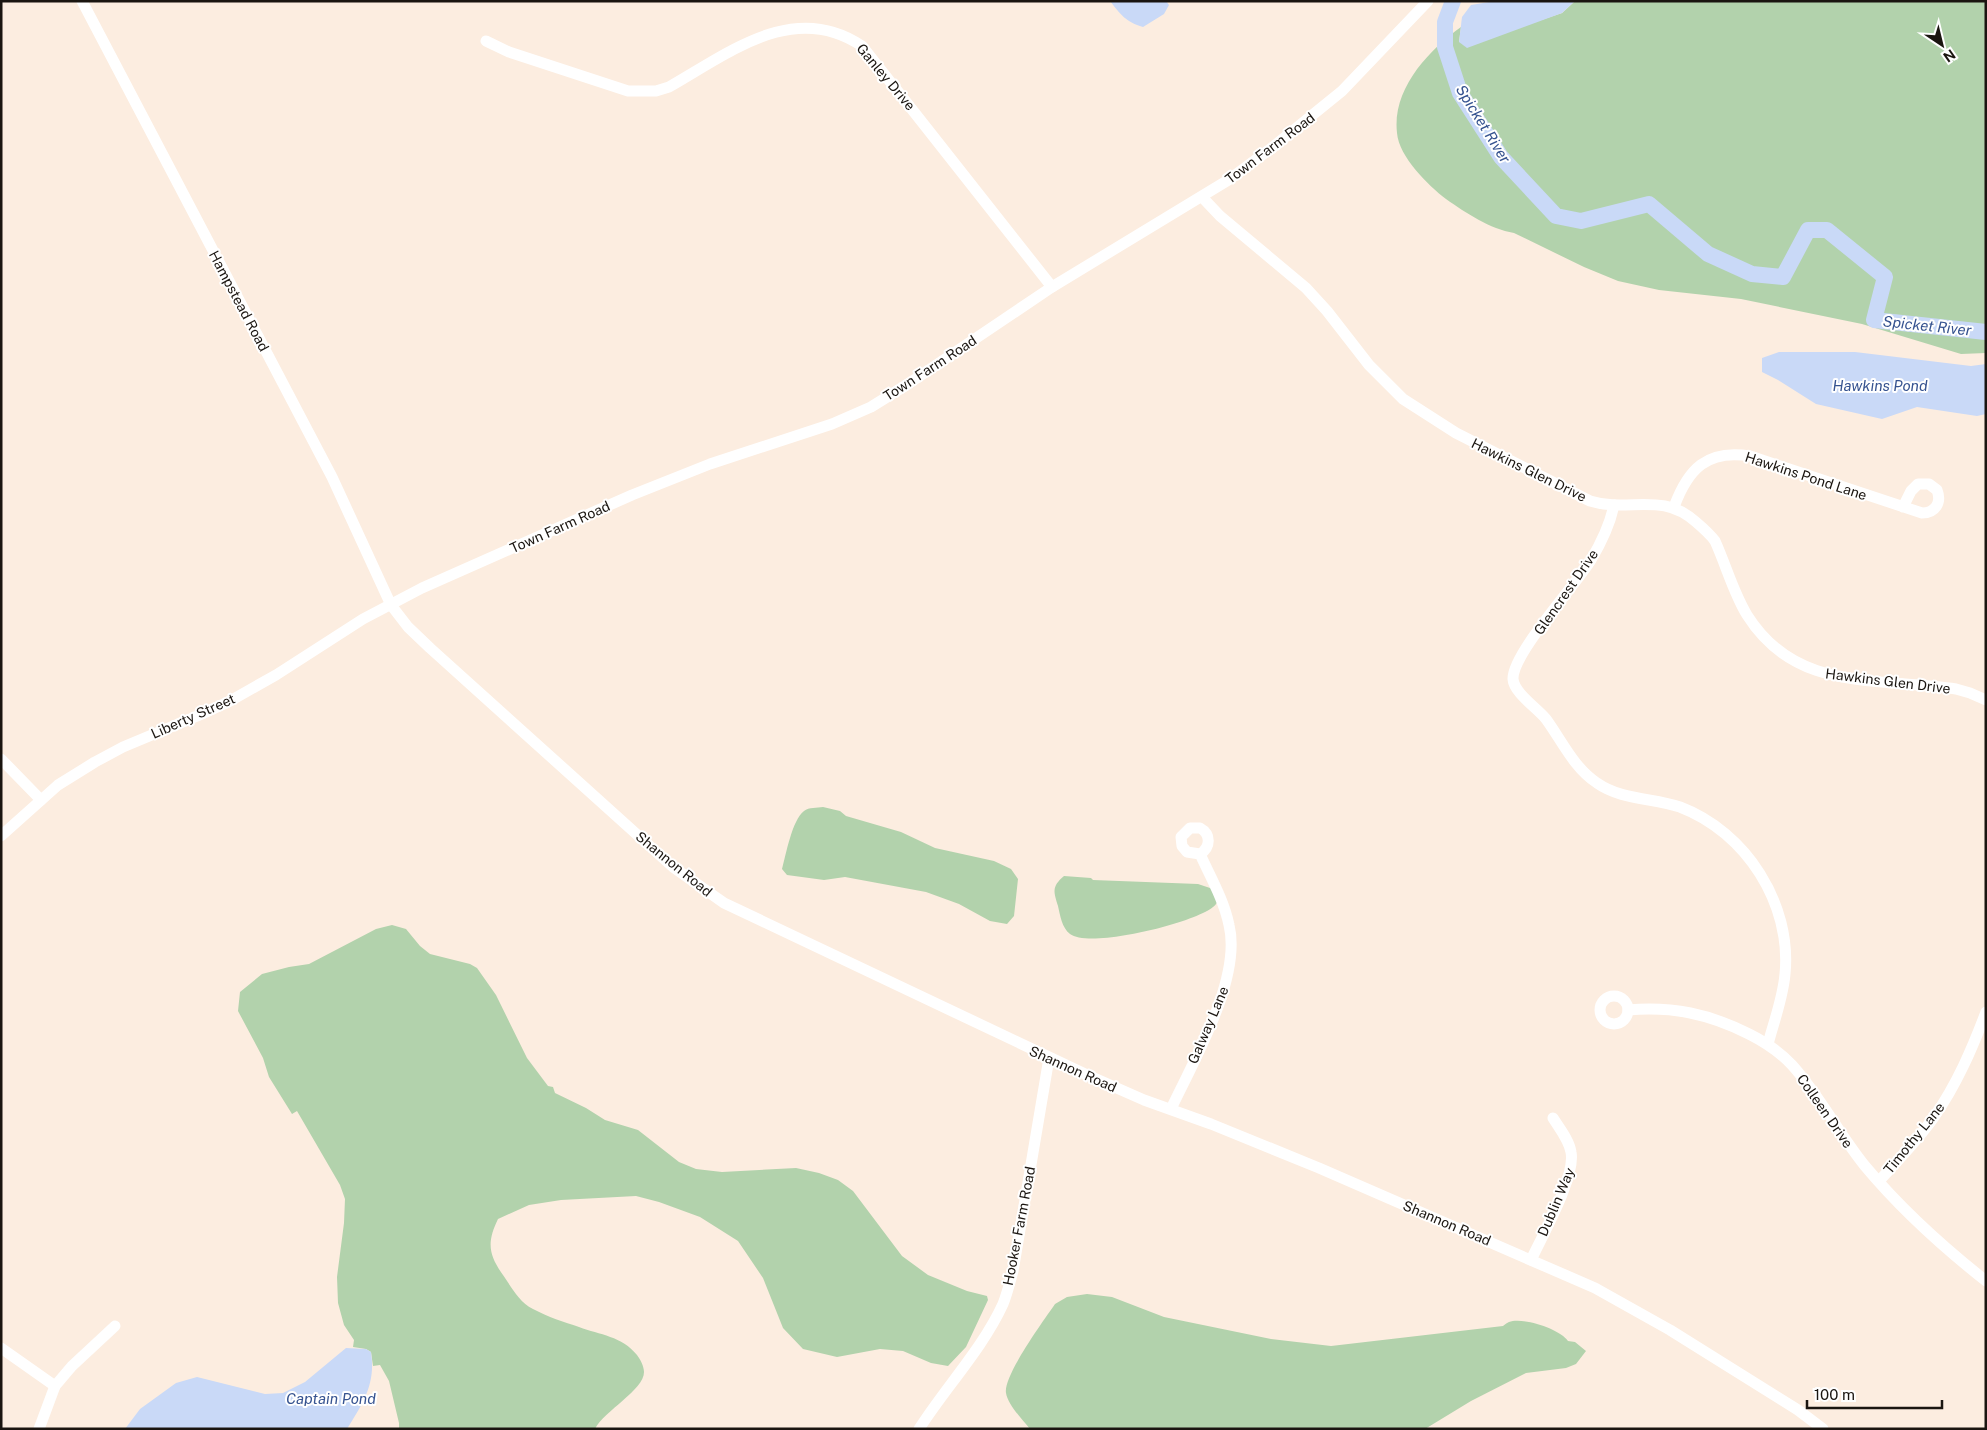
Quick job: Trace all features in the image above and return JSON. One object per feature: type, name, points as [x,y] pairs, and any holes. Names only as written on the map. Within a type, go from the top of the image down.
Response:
[{"type":"street","name":"Hampstead Road","points":[[82,1],[328,470],[391,604]]},
{"type":"street","name":"Town Farm Road","points":[[391,604],[443,578],[632,495],[718,461],[832,424],[871,407],[1052,287],[1202,197],[1273,147],[1326,106],[1428,1]]},
{"type":"street","name":"Ganley Drive","points":[[486,41],[509,52],[612,87],[640,92],[656,91],[669,87],[745,39],[774,26],[794,22],[815,23],[835,28],[862,46],[1052,287]]},
{"type":"street","name":"Hawkins Glen Drive","points":[[1202,197],[1220,216],[1284,268],[1310,292],[1369,365],[1391,389],[1415,408],[1456,433],[1581,497],[1597,503],[1614,505],[1651,504],[1674,507],[1693,519],[1711,536],[1747,615],[1770,643],[1796,662],[1828,675],[1956,689],[1986,700]]},
{"type":"street","name":"Hawkins Pond Lane","points":[[1674,507],[1683,485],[1695,469],[1716,457],[1740,454],[1903,507]]},
{"type":"street","name":"Glencrest Drive","points":[[1614,505],[1603,537],[1590,561],[1515,666],[1514,683],[1520,693],[1538,709],[1576,763],[1597,784],[1615,792],[1661,802],[1697,815],[1729,837],[1751,861],[1770,891],[1781,924],[1785,950],[1785,974],[1768,1044]]},
{"type":"street","name":"Liberty Street","points":[[1,836],[58,785],[95,762],[123,747],[202,714],[249,691],[363,619],[391,604]]},
{"type":"street","name":"Shannon Road","points":[[391,604],[408,627],[430,648],[673,867],[706,892],[762,922],[1049,1058],[1144,1100],[1319,1168],[1595,1288],[1670,1330],[1798,1410],[1823,1429]]},
{"type":"street","points":[[1,759],[41,800]]},
{"type":"street","name":"Galway Lane","points":[[1171,1109],[1216,1010],[1231,960],[1230,926],[1222,902],[1200,854]]},
{"type":"street","name":"Colleen Drive","points":[[1628,1010],[1672,1009],[1694,1012],[1731,1025],[1768,1044],[1782,1055],[1800,1075],[1854,1152],[1878,1181],[1949,1251],[1986,1281]]},
{"type":"street","name":"Timothy Lane","points":[[1878,1181],[1924,1130],[1941,1106],[1962,1070],[1986,1012]]},
{"type":"street","name":"Hooker Farm Road","points":[[919,1429],[975,1351],[1004,1302],[1013,1271],[1049,1058]]},
{"type":"street","name":"Dublin Way","points":[[1531,1260],[1566,1184],[1573,1162],[1566,1138],[1553,1118]]},
{"type":"street","points":[[39,1429],[55,1386],[72,1366],[115,1326]]},
{"type":"street","points":[[1,1348],[55,1386]]},
{"type":"green space","points":[[1575,1],[1986,1],[1986,353],[1961,354],[1862,324],[1741,299],[1659,290],[1618,281],[1584,267],[1514,233],[1478,220],[1446,199],[1416,170],[1399,142],[1397,117],[1400,101],[1406,86],[1415,72],[1436,48],[1461,27],[1459,42],[1520,27],[1562,13]]},
{"type":"green space","points":[[823,807],[840,811],[846,816],[901,832],[935,848],[994,861],[1011,869],[1018,879],[1014,916],[1007,924],[990,921],[959,904],[926,892],[845,877],[824,880],[787,875],[782,869],[796,822],[804,811]]},
{"type":"green space","points":[[1064,876],[1091,878],[1093,880],[1198,884],[1213,889],[1219,898],[1214,906],[1202,913],[1165,927],[1119,936],[1081,938],[1070,934],[1063,925],[1055,897],[1055,887]]},
{"type":"green space","points":[[392,925],[406,929],[420,946],[430,954],[470,964],[477,968],[496,995],[527,1058],[548,1086],[553,1087],[555,1093],[586,1108],[605,1120],[638,1130],[679,1162],[696,1169],[722,1172],[796,1168],[819,1173],[838,1180],[853,1191],[902,1256],[928,1275],[967,1291],[987,1296],[988,1300],[966,1347],[948,1366],[931,1363],[903,1351],[880,1349],[837,1357],[803,1349],[783,1328],[763,1278],[738,1241],[700,1217],[636,1196],[561,1200],[529,1205],[498,1219],[491,1241],[494,1261],[516,1294],[528,1306],[556,1319],[618,1340],[631,1349],[637,1355],[644,1370],[638,1386],[606,1415],[595,1429],[399,1429],[389,1381],[380,1365],[373,1366],[371,1352],[366,1349],[353,1347],[354,1340],[344,1325],[338,1303],[337,1277],[345,1199],[340,1185],[297,1111],[292,1114],[269,1077],[263,1058],[238,1011],[240,992],[262,974],[309,964],[376,929]]},
{"type":"green space","points":[[1087,1294],[1112,1297],[1164,1317],[1271,1339],[1331,1346],[1503,1326],[1508,1322],[1523,1321],[1550,1328],[1568,1341],[1575,1342],[1586,1351],[1576,1364],[1566,1368],[1526,1373],[1471,1401],[1425,1429],[1030,1429],[1007,1398],[1007,1385],[1011,1374],[1025,1348],[1055,1304],[1067,1297]]},
{"type":"water","points":[[1110,1],[1166,1],[1169,5],[1164,14],[1143,27],[1132,23],[1124,17]]},
{"type":"water","points":[[1495,1],[1575,1],[1562,13],[1467,48],[1459,42],[1462,17],[1471,5]]},
{"type":"water","name":"Hawkins Pond","points":[[1779,352],[1855,352],[1971,366],[1986,364],[1986,414],[1977,416],[1917,407],[1882,419],[1816,404],[1762,372],[1762,358]]},
{"type":"water","name":"Captain Pond","points":[[346,1348],[366,1349],[371,1352],[372,1363],[372,1374],[367,1393],[347,1429],[125,1429],[140,1409],[176,1383],[197,1377],[265,1394],[283,1393],[305,1382]]},
{"type":"waterway","name":"Spicket River","points":[[1453,1],[1445,22],[1445,47],[1460,93],[1501,157],[1556,216],[1581,221],[1649,204],[1708,254],[1752,274],[1783,277],[1808,230],[1827,230],[1885,277],[1874,320],[1986,332]]}]
